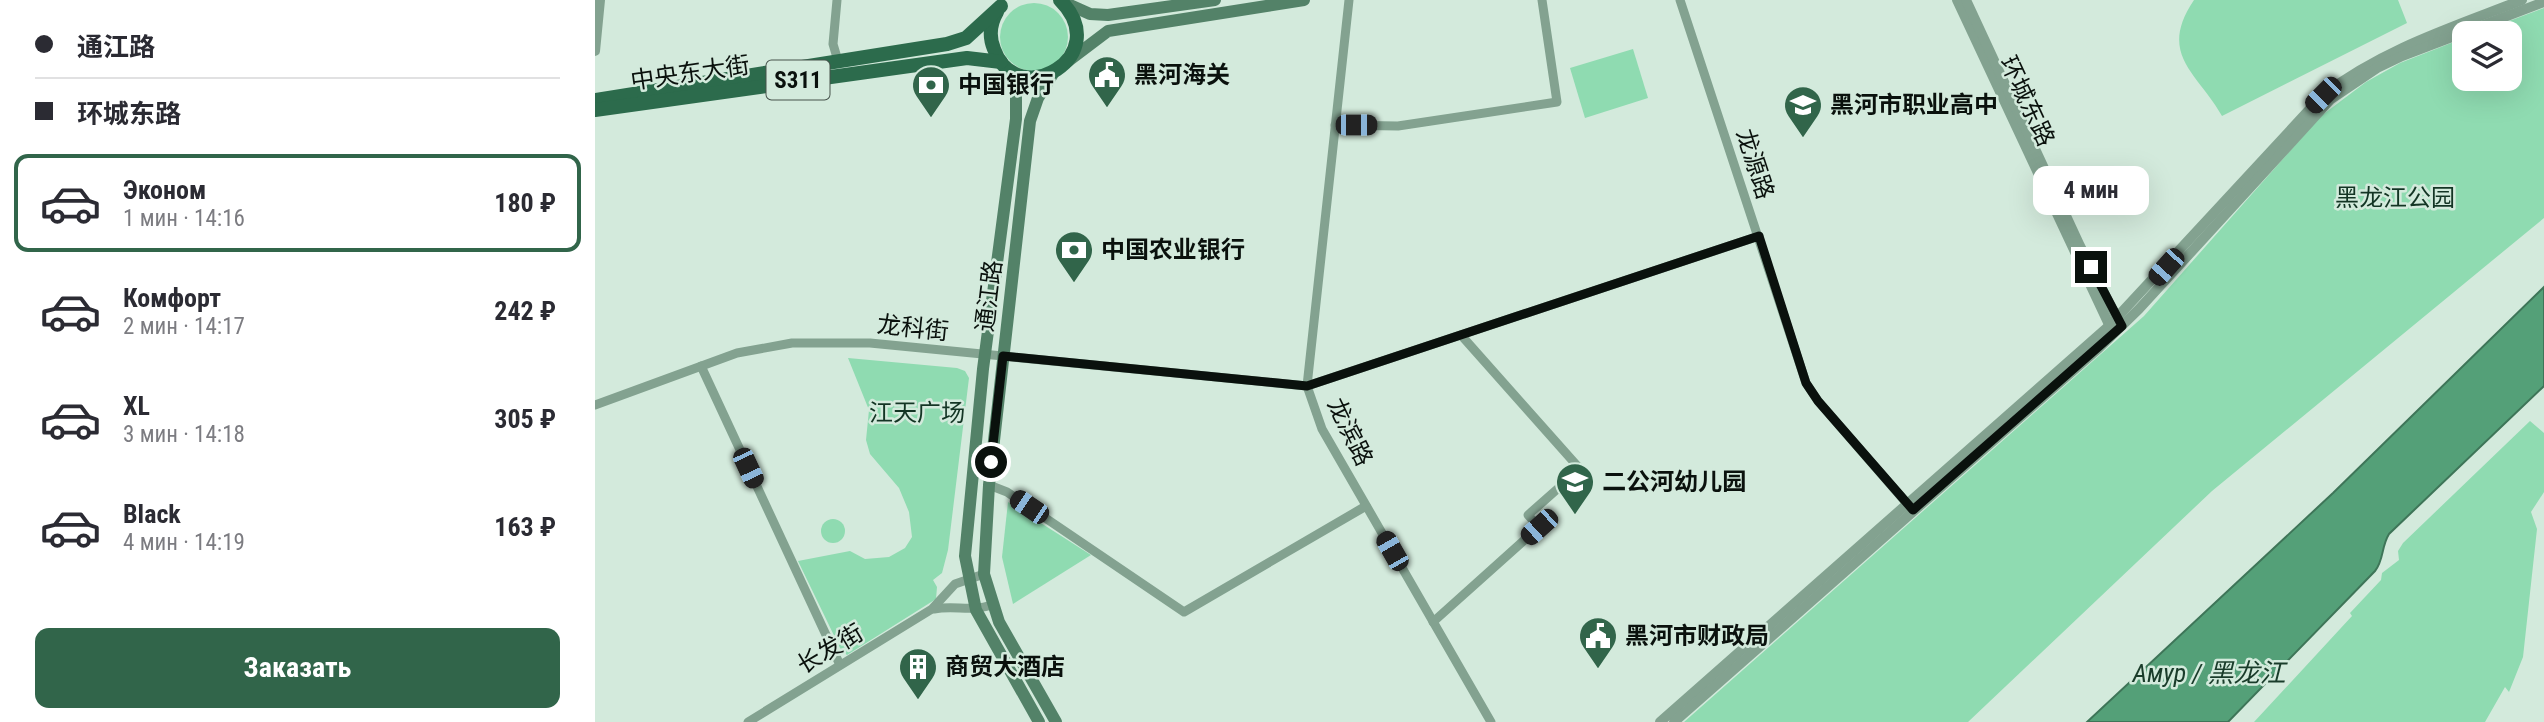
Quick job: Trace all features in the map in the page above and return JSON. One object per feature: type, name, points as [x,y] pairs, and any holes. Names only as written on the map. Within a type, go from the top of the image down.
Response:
[{"type":"main road","points":[[1061,0],[1090,14],[1108,15],[1215,0]]},
{"type":"main road","points":[[1059,69],[1072,54],[1077,31],[1069,9],[1061,0]]},
{"type":"main road","points":[[1059,69],[1108,31],[1304,0]]},
{"type":"main road","points":[[595,100],[947,44],[965,37],[1004,3]]},
{"type":"main road","points":[[1004,3],[991,28],[991,40],[1005,66]]},
{"type":"main road","name":"中央东大街","points":[[595,110],[967,58],[1005,66],[1032,78],[1059,69]]},
{"type":"main road","name":"通江路","points":[[1005,66],[1016,94],[1016,119],[985,354],[965,550],[976,610],[1039,722]]},
{"type":"main road","name":"通江路","points":[[1056,722],[1025,670],[992,605],[984,573],[989,485],[1030,121],[1038,98],[1059,69]]},
{"type":"street","points":[[595,51],[600,0]]},
{"type":"street","points":[[837,0],[833,44],[838,61]]},
{"type":"street","name":"龙滨路","points":[[1349,0],[1307,386],[1322,429],[1491,722]]},
{"type":"street","points":[[1335,125],[1398,126],[1557,102],[1542,0]]},
{"type":"street","name":"龙源路","points":[[1680,0],[1806,383],[1818,401],[1910,507]]},
{"type":"street","points":[[2115,326],[2323,95],[2385,55],[2522,0]]},
{"type":"street","name":"环城东路","points":[[1963,1],[2115,326]]},
{"type":"street","points":[[1660,722],[2115,326],[2331,99],[2377,68],[2402,56],[2544,2]]},
{"type":"street","name":"龙科街","points":[[595,405],[737,353],[792,343],[870,343],[1307,386],[1759,236]]},
{"type":"street","points":[[1433,622],[1539,527],[1528,515],[1580,469],[1461,335]]},
{"type":"street","points":[[701,366],[841,665]]},
{"type":"street","points":[[989,485],[1007,492],[1184,612],[1366,506]]},
{"type":"street","points":[[1674,722],[1910,507]]},
{"type":"street","name":"长发街","points":[[748,722],[933,609],[955,584],[984,573]]},
{"type":"street","points":[[933,609],[947,606],[976,610],[992,605]]},
{"type":"green space","points":[[2194,0],[2398,0],[2407,23],[2222,116],[2193,75],[2180,50],[2179,35]]},
{"type":"green space","points":[[1034,3],[1047,6],[1058,13],[1065,24],[1068,37],[1065,50],[1058,61],[1047,68],[1034,71],[1021,68],[1010,61],[1003,50],[1000,37],[1003,24],[1010,13],[1021,6]]},
{"type":"green space","name":"黑龙江公园","points":[[2544,8],[2544,218],[2212,491],[1968,722],[1684,722],[2144,316],[2321,116],[2366,82],[2400,63],[2452,43],[2452,91],[2522,91],[2522,21],[2509,21]]},
{"type":"green space","points":[[1633,49],[1648,98],[1585,118],[1570,68]]},
{"type":"green space","name":"江天广场","points":[[848,358],[957,368],[965,371],[969,378],[948,550],[942,573],[933,580],[937,587],[936,599],[847,655],[841,650],[798,561],[850,551],[865,559],[889,557],[905,548],[912,537],[909,512],[899,488],[870,454],[866,440],[869,410]]},
{"type":"green space","points":[[2530,421],[2544,433],[2544,492],[2531,512],[2537,529],[2523,657],[2509,692],[2505,687],[2485,722],[2254,722],[2352,616],[2350,613],[2381,580],[2382,573],[2399,560],[2398,551],[2403,543]]},
{"type":"green space","points":[[1008,502],[1091,555],[1013,604],[1002,557]]},
{"type":"green space","points":[[833,519],[841,523],[845,531],[841,539],[833,543],[825,539],[821,531],[825,523]]},
{"type":"water","name":"Амур / 黑龙江","points":[[2544,287],[2544,386],[2389,534],[2375,571],[2228,722],[2087,722],[2333,493]]},
{"type":"place","name":"黑河海关","points":[[1107,109]]},
{"type":"place","name":"中国银行","points":[[931,119]]},
{"type":"place","name":"黑河市职业高中","points":[[1803,139]]},
{"type":"place","name":"中国农业银行","points":[[1074,284]]},
{"type":"place","name":"二公河幼儿园","points":[[1575,516]]},
{"type":"place","name":"黑河市财政局","points":[[1598,670]]},
{"type":"place","name":"商贸大酒店","points":[[918,701]]},
{"type":"route","points":[[991,462],[1003,356],[1307,386],[1759,236],[1806,383],[1818,401],[1913,510],[2122,326],[2091,267]]}]
